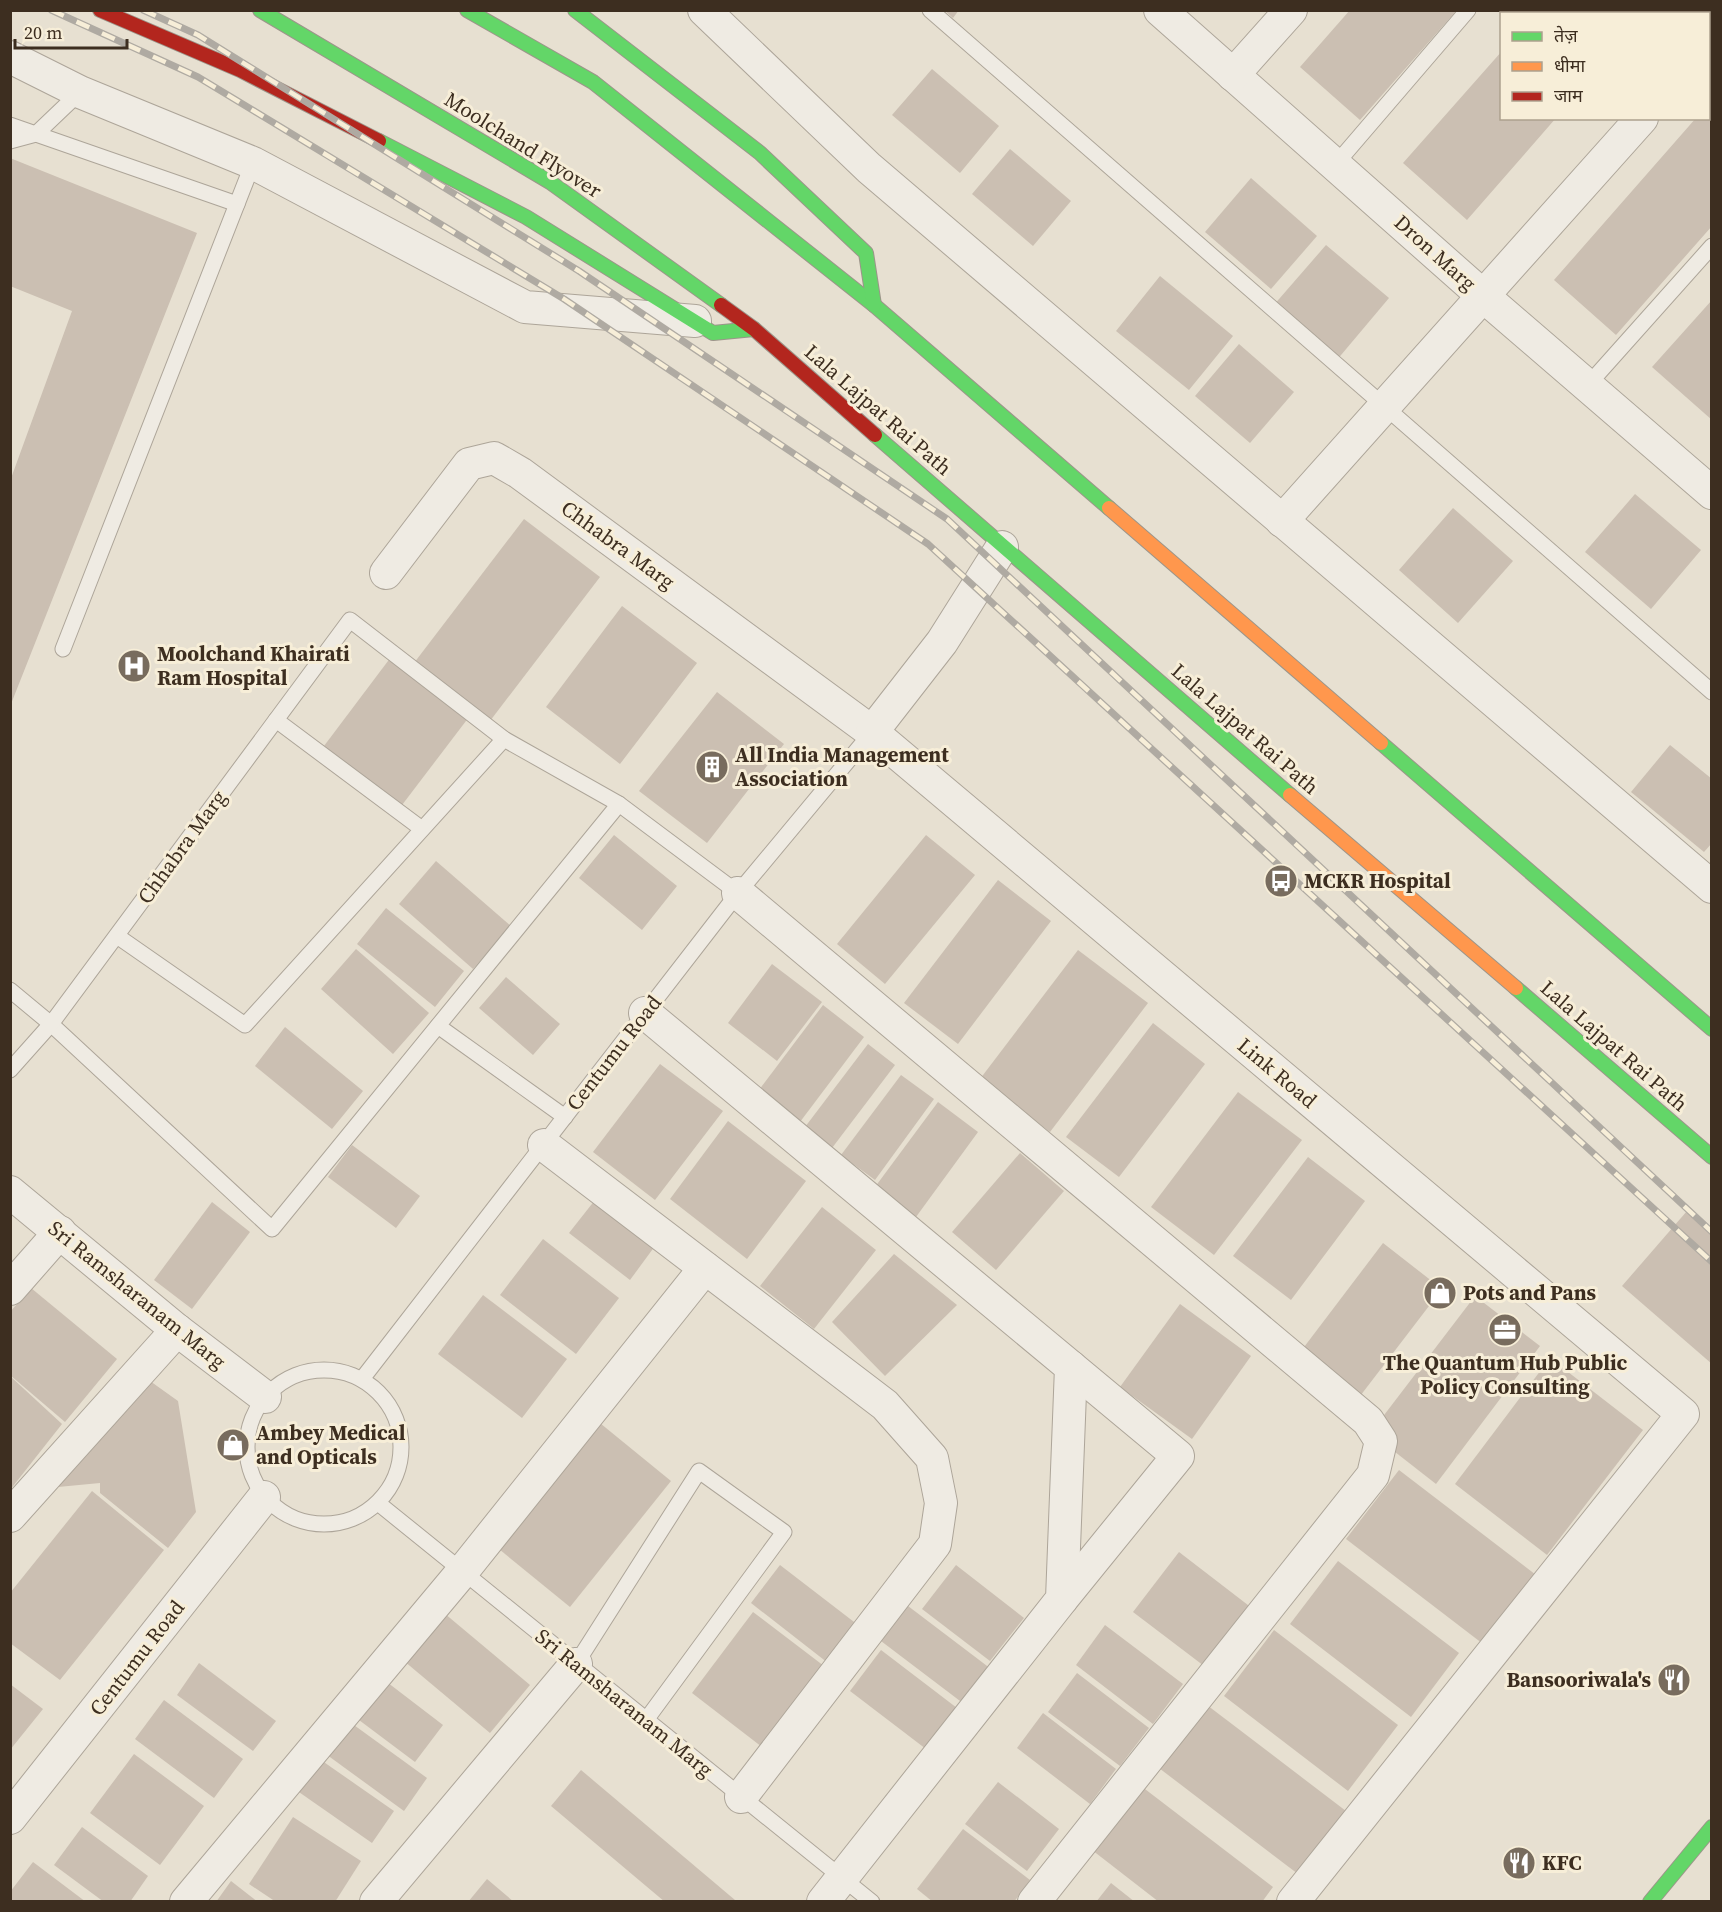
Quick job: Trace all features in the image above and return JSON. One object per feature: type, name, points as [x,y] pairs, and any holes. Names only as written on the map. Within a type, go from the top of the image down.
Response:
[{"type":"main road","points":[[100,10],[240,70],[526,217],[713,333],[754,329]]},
{"type":"main road","name":"Moolchand Flyover","points":[[260,10],[550,182],[754,329]]},
{"type":"main road","points":[[467,10],[593,82],[874,305],[1712,1029]]},
{"type":"main road","points":[[575,10],[760,153],[866,252],[874,305]]},
{"type":"main road","name":"Lala Lajpat Rai Path","points":[[754,329],[1002,547],[1712,1157]]},
{"type":"main road","points":[[1650,1902],[1712,1827]]},
{"type":"street","points":[[704,10],[869,168],[1712,887]]},
{"type":"street","name":"Dron Marg","points":[[1160,10],[1482,296],[1711,491]]},
{"type":"street","points":[[1233,75],[1291,10]]},
{"type":"street","points":[[10,57],[80,92],[253,163],[525,307],[696,321]]},
{"type":"street","points":[[1282,521],[1640,120]]},
{"type":"street","name":"Chhabra Marg","points":[[386,573],[469,464],[494,458],[530,480],[872,732]]},
{"type":"street","points":[[872,732],[942,642],[1002,547]]},
{"type":"street","name":"Link Road","points":[[872,732],[1683,1414],[1293,1902]]},
{"type":"street","points":[[738,893],[1368,1421],[1381,1441],[1373,1475],[1034,1902]]},
{"type":"street","points":[[645,1013],[1178,1456],[1062,1599],[833,1890]]},
{"type":"street","points":[[544,1145],[885,1405],[932,1458],[940,1503],[935,1544],[741,1797]]},
{"type":"street","name":"Sri Ramsharanam Marg","points":[[10,1192],[177,1330],[265,1397]]},
{"type":"street","points":[[10,1289],[60,1232]]},
{"type":"street","points":[[186,1902],[462,1572],[705,1268]]},
{"type":"street","points":[[10,1516],[177,1330]]},
{"type":"street","points":[[1062,1599],[1071,1367]]},
{"type":"street","name":"Centumu Road","points":[[10,1818],[264,1497]]},
{"type":"street","points":[[376,1902],[576,1664]]},
{"type":"lane","points":[[930,10],[1712,692]]},
{"type":"lane","points":[[1335,165],[1468,10]]},
{"type":"lane","points":[[10,141],[36,134],[80,92]]},
{"type":"lane","points":[[10,125],[237,204]]},
{"type":"lane","points":[[63,649],[253,163]]},
{"type":"lane","points":[[1587,386],[1712,246]]},
{"type":"lane","name":"Chhabra Marg","points":[[10,1070],[51,1024],[350,620],[504,739]]},
{"type":"lane","points":[[276,720],[422,830]]},
{"type":"lane","name":"Centumu Road","points":[[362,1379],[738,893],[872,732]]},
{"type":"lane","points":[[117,936],[245,1025],[504,739],[619,804],[738,893]]},
{"type":"lane","points":[[10,990],[51,1024],[272,1229],[619,804]]},
{"type":"lane","points":[[438,1026],[565,1117]]},
{"type":"lane","points":[[311,1371],[336,1371],[362,1379],[382,1396],[397,1420],[401,1446],[393,1481],[378,1503],[356,1519],[330,1525],[303,1522],[293,1518],[284,1514],[264,1497],[250,1473],[246,1446],[251,1420],[265,1397],[286,1380],[311,1371]]},
{"type":"lane","points":[[576,1664],[699,1471],[784,1532],[646,1720]]},
{"type":"lane","name":"Sri Ramsharanam Marg","points":[[378,1503],[741,1797],[833,1890],[872,1902]]},
{"type":"building","points":[[944,10],[959,10],[953,18]]},
{"type":"building","points":[[1350,10],[1457,10],[1360,120],[1300,67]]},
{"type":"building","points":[[1537,10],[1651,10],[1650,12],[1536,12]]},
{"type":"building","points":[[1500,53],[1500,120],[1554,120],[1467,220],[1403,163]]},
{"type":"building","points":[[932,69],[999,126],[960,173],[892,115]]},
{"type":"building","points":[[1712,101],[1712,226],[1616,335],[1554,280],[1694,120],[1710,120]]},
{"type":"building","points":[[1010,149],[1071,201],[1033,246],[972,194]]},
{"type":"building","points":[[10,158],[197,233],[11,704],[10,481],[72,311],[10,286]]},
{"type":"building","points":[[1251,178],[1317,236],[1271,289],[1205,232]]},
{"type":"building","points":[[1326,245],[1389,298],[1336,361],[1273,306]]},
{"type":"building","points":[[1160,276],[1233,336],[1189,390],[1116,331]]},
{"type":"building","points":[[1712,300],[1712,420],[1652,367]]},
{"type":"building","points":[[1239,344],[1294,392],[1250,443],[1195,396]]},
{"type":"building","points":[[1635,494],[1701,550],[1651,609],[1585,552]]},
{"type":"building","points":[[1453,508],[1513,561],[1458,623],[1399,570]]},
{"type":"building","points":[[524,519],[600,577],[490,721],[414,663]]},
{"type":"building","points":[[622,606],[697,663],[620,764],[546,707]]},
{"type":"building","points":[[391,657],[469,717],[399,809],[321,750]]},
{"type":"building","name":"All India Management Association","points":[[717,692],[784,744],[707,843],[639,791]]},
{"type":"building","points":[[1670,745],[1712,779],[1712,843],[1704,852],[1631,792]]},
{"type":"building","points":[[614,835],[677,886],[642,930],[579,878]]},
{"type":"building","points":[[926,835],[975,875],[885,984],[837,944]]},
{"type":"building","points":[[436,861],[511,926],[473,969],[399,904]]},
{"type":"building","points":[[998,880],[1051,921],[958,1044],[904,1003]]},
{"type":"building","points":[[386,908],[464,971],[435,1007],[357,944]]},
{"type":"building","points":[[356,949],[429,1013],[393,1054],[321,989]]},
{"type":"building","points":[[1078,950],[1148,1003],[1050,1132],[980,1079]]},
{"type":"building","points":[[772,964],[822,1002],[777,1061],[728,1023]]},
{"type":"building","points":[[506,977],[560,1024],[533,1055],[479,1008]]},
{"type":"building","points":[[823,1005],[864,1037],[800,1122],[759,1090]]},
{"type":"building","points":[[1153,1023],[1205,1064],[1119,1177],[1066,1137]]},
{"type":"building","points":[[285,1027],[363,1091],[332,1129],[255,1066]]},
{"type":"building","points":[[868,1044],[895,1065],[829,1152],[802,1131]]},
{"type":"building","points":[[660,1064],[723,1111],[655,1200],[593,1152]]},
{"type":"building","points":[[901,1075],[934,1099],[875,1180],[841,1155]]},
{"type":"building","points":[[1238,1092],[1302,1140],[1214,1255],[1151,1207]]},
{"type":"building","points":[[938,1102],[978,1132],[916,1217],[875,1187]]},
{"type":"building","points":[[728,1121],[806,1181],[747,1259],[670,1199]]},
{"type":"building","points":[[352,1145],[420,1196],[396,1228],[328,1177]]},
{"type":"building","points":[[1020,1153],[1064,1191],[996,1270],[952,1232]]},
{"type":"building","points":[[1308,1157],[1365,1201],[1291,1300],[1233,1256]]},
{"type":"building","points":[[595,1200],[655,1246],[630,1280],[569,1233]]},
{"type":"building","points":[[212,1202],[250,1232],[192,1309],[154,1280]]},
{"type":"building","points":[[822,1207],[876,1250],[814,1329],[760,1286]]},
{"type":"building","points":[[1687,1211],[1712,1232],[1712,1364],[1622,1286]]},
{"type":"building","points":[[543,1239],[619,1298],[576,1354],[500,1295]]},
{"type":"building","points":[[1383,1243],[1442,1289],[1354,1404],[1295,1359]]},
{"type":"building","points":[[894,1254],[957,1305],[885,1376],[832,1322]]},
{"type":"building","points":[[31,1288],[117,1359],[65,1422],[10,1375],[10,1312]]},
{"type":"building","points":[[483,1295],[567,1359],[522,1418],[438,1354]]},
{"type":"building","points":[[1475,1296],[1540,1346],[1436,1484],[1381,1441],[1378,1423]]},
{"type":"building","points":[[1180,1304],[1251,1356],[1192,1439],[1120,1387]]},
{"type":"building","points":[[1550,1358],[1643,1430],[1547,1555],[1455,1484]]},
{"type":"building","points":[[10,1376],[62,1424],[10,1490]]},
{"type":"building","points":[[143,1376],[178,1401],[196,1512],[168,1548],[100,1493],[100,1483],[58,1487],[57,1471]]},
{"type":"building","points":[[595,1419],[671,1481],[570,1607],[494,1545]]},
{"type":"building","points":[[1399,1470],[1540,1578],[1487,1647],[1346,1539]]},
{"type":"building","points":[[92,1491],[164,1550],[60,1680],[10,1643],[10,1593]]},
{"type":"building","points":[[1179,1552],[1257,1612],[1212,1672],[1133,1612]]},
{"type":"building","points":[[1338,1561],[1459,1653],[1411,1717],[1290,1624]]},
{"type":"building","points":[[780,1565],[858,1625],[828,1663],[751,1603]]},
{"type":"building","points":[[956,1565],[1024,1618],[990,1661],[922,1609]]},
{"type":"building","points":[[908,1606],[995,1672],[968,1707],[881,1641]]},
{"type":"building","points":[[753,1612],[824,1666],[762,1747],[692,1693]]},
{"type":"building","points":[[444,1613],[530,1685],[490,1733],[404,1661]]},
{"type":"building","points":[[1105,1625],[1183,1684],[1153,1724],[1076,1665]]},
{"type":"building","points":[[1274,1630],[1398,1725],[1348,1791],[1224,1696]]},
{"type":"building","points":[[881,1650],[957,1708],[926,1749],[850,1691]]},
{"type":"building","points":[[199,1663],[276,1721],[253,1751],[177,1695]]},
{"type":"building","points":[[1077,1673],[1149,1728],[1120,1766],[1048,1712]]},
{"type":"building","points":[[379,1676],[443,1725],[415,1762],[351,1714]]},
{"type":"building","points":[[10,1684],[43,1709],[10,1750]]},
{"type":"building","points":[[164,1700],[243,1759],[214,1798],[135,1739]]},
{"type":"building","points":[[1203,1702],[1346,1811],[1298,1874],[1155,1765]]},
{"type":"building","points":[[1043,1713],[1116,1769],[1090,1804],[1017,1748]]},
{"type":"building","points":[[347,1720],[427,1778],[404,1811],[323,1752]]},
{"type":"building","points":[[134,1754],[204,1806],[160,1865],[90,1813]]},
{"type":"building","points":[[318,1758],[394,1811],[372,1843],[296,1790]]},
{"type":"building","points":[[581,1770],[735,1900],[734,1902],[665,1902],[551,1806]]},
{"type":"building","points":[[998,1782],[1059,1829],[1027,1871],[965,1824]]},
{"type":"building","points":[[1141,1786],[1273,1887],[1262,1902],[1159,1902],[1092,1850]]},
{"type":"building","points":[[293,1817],[361,1861],[335,1902],[276,1902],[249,1884]]},
{"type":"building","points":[[82,1827],[148,1876],[130,1902],[104,1902],[54,1865]]},
{"type":"building","points":[[963,1829],[1030,1880],[1014,1902],[933,1902],[917,1889]]},
{"type":"building","points":[[33,1862],[86,1902],[10,1902],[10,1892]]},
{"type":"building","points":[[487,1879],[514,1902],[468,1902]]},
{"type":"building","points":[[231,1881],[258,1902],[216,1902]]},
{"type":"building","points":[[1111,1883],[1135,1902],[1096,1902]]},
{"type":"railway","points":[[51,10],[198,77],[564,299],[928,544],[1712,1262]]},
{"type":"railway","points":[[143,10],[198,35],[579,271],[947,519],[1712,1232]]},
{"type":"traffic: fast","points":[[260,10],[550,182],[721,305]]},
{"type":"traffic: fast","points":[[467,10],[593,82],[874,305],[1109,508]]},
{"type":"traffic: fast","points":[[575,10],[760,153],[866,253],[874,305]]},
{"type":"traffic: fast","points":[[379,141],[526,217],[713,333],[754,329]]},
{"type":"traffic: fast","points":[[875,435],[1290,795]]},
{"type":"traffic: fast","points":[[1381,743],[1712,1029]]},
{"type":"traffic: fast","points":[[1516,988],[1712,1157]]},
{"type":"traffic: fast","points":[[1650,1902],[1712,1827]]},
{"type":"traffic: slow","points":[[1109,508],[1381,743]]},
{"type":"traffic: slow","points":[[1290,795],[1516,988]]},
{"type":"traffic: jam","points":[[100,10],[240,70],[379,141]]},
{"type":"traffic: jam","points":[[721,305],[754,329],[875,435]]},
{"type":"place","name":"Moolchand Khairati Ram Hospital","points":[[134,666]]},
{"type":"place","name":"All India Management Association","points":[[712,767]]},
{"type":"place","name":"MCKR Hospital","points":[[1281,881]]},
{"type":"place","name":"Pots and Pans","points":[[1440,1293]]},
{"type":"place","name":"The Quantum Hub Public Policy Consulting","points":[[1505,1330]]},
{"type":"place","name":"Ambey Medical and Opticals","points":[[233,1445]]},
{"type":"place","name":"Bansooriwala's","points":[[1674,1680]]},
{"type":"place","name":"KFC","points":[[1519,1863]]}]
